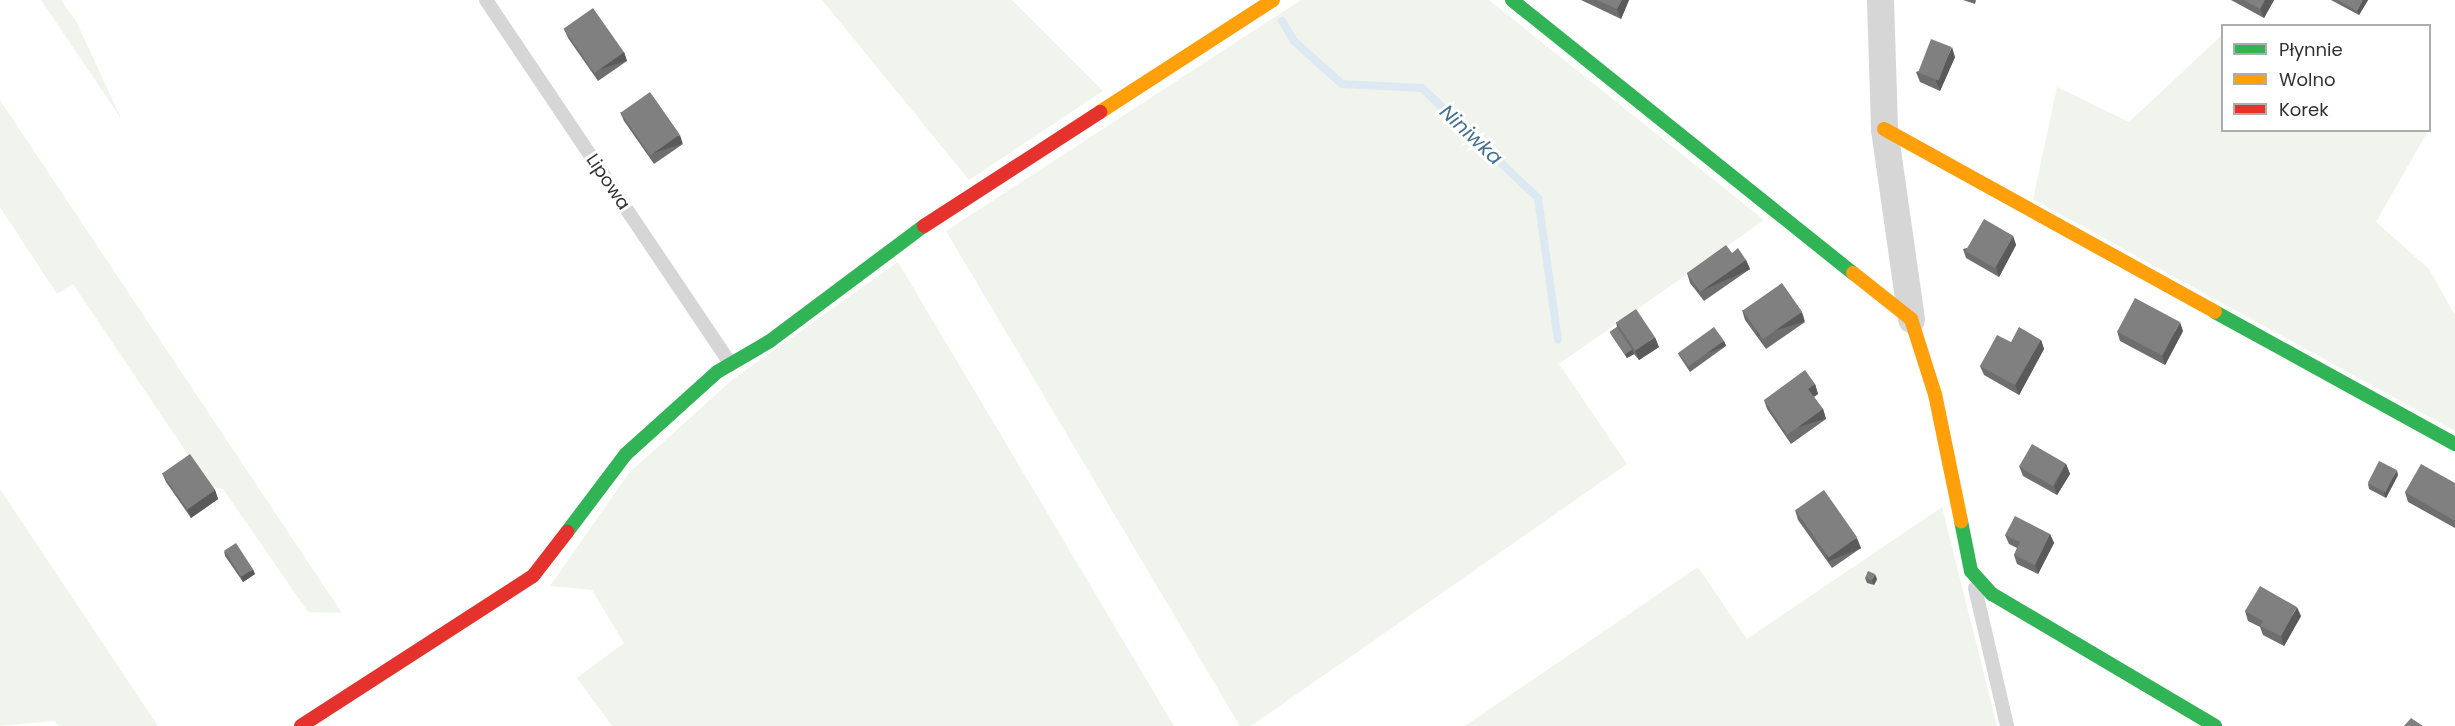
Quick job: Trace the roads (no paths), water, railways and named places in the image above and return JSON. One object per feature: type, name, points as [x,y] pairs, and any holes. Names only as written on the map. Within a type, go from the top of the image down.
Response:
[{"type":"street","points":[[301,726],[533,576],[626,454],[730,364],[894,246],[1273,0]]},
{"type":"street","points":[[1512,0],[1911,319]]},
{"type":"street","points":[[1880,0],[1884,129],[1911,319],[1935,394],[1971,571],[1992,594],[2215,726]]},
{"type":"street","points":[[1884,129],[2455,444]]},
{"type":"lane","name":"Lipowa","points":[[486,0],[730,364]]},
{"type":"lane","points":[[1971,571],[2007,726]]},
{"type":"waterway","name":"Niniwka","points":[[1282,21],[1294,41],[1342,84],[1422,88],[1538,198],[1558,340]]}]
